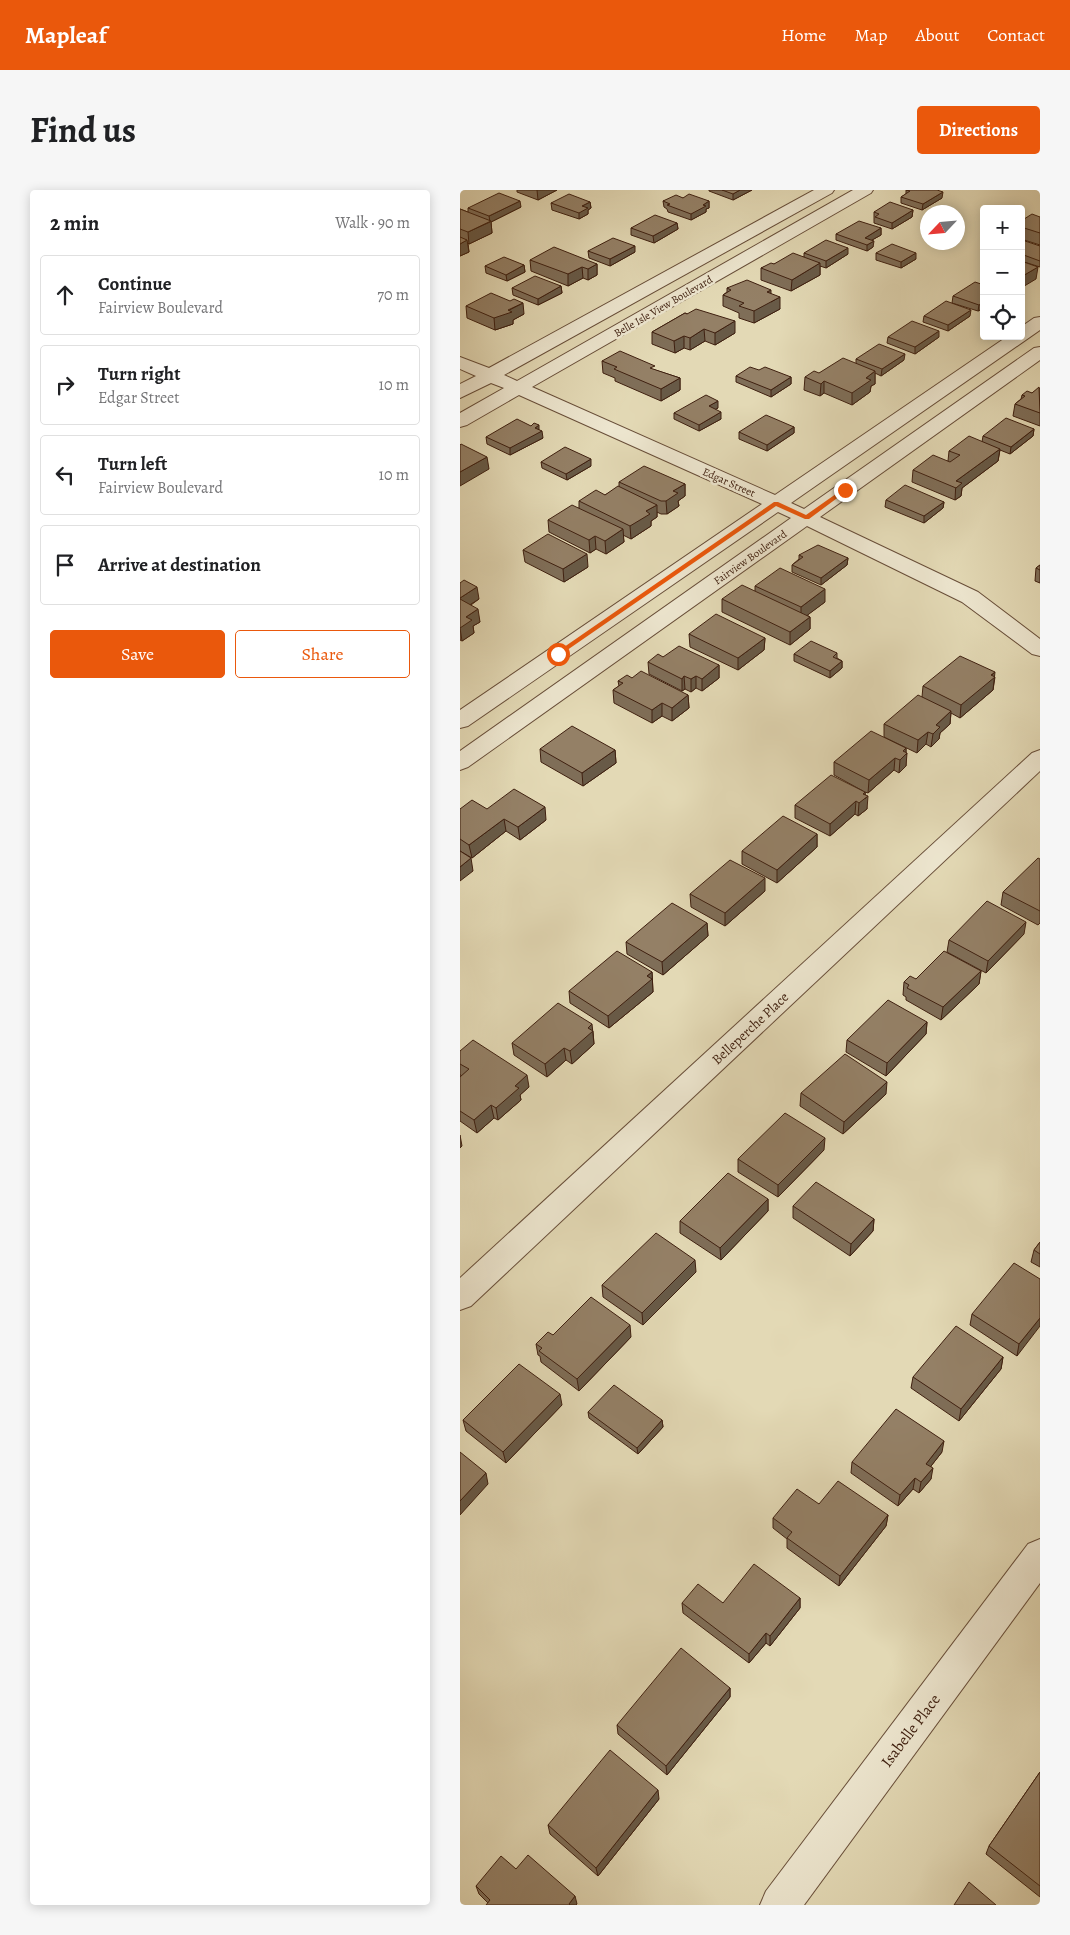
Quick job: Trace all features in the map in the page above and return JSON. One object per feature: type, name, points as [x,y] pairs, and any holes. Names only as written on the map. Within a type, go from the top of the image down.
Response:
[{"type":"street","name":"Belle Isle View Boulevard","points":[[460,392],[826,190]]},
{"type":"street","name":"Belle Isle View Boulevard","points":[[460,421],[865,190]]},
{"type":"street","points":[[1025,332],[1040,322]]},
{"type":"street","points":[[460,721],[1014,340]]},
{"type":"street","name":"Fairview Boulevard","points":[[460,762],[1040,352]]},
{"type":"street","name":"Edgar Street","points":[[460,362],[807,518],[970,597],[1040,648]]},
{"type":"street","name":"Belleperche Place","points":[[460,1297],[1040,758]]},
{"type":"street","name":"Isabelle Place","points":[[780,1905],[1040,1555]]},
{"type":"building","points":[[722,190],[740,190],[733,194]]},
{"type":"building","points":[[906,190],[937,190],[943,192],[923,204],[901,197],[910,191]]},
{"type":"building","points":[[499,193],[520,201],[489,216],[468,208]]},
{"type":"building","points":[[569,194],[590,202],[582,206],[588,208],[579,213],[551,203]]},
{"type":"building","points":[[689,194],[709,201],[703,205],[706,206],[691,214],[667,205],[670,204],[663,201],[676,195],[683,198]]},
{"type":"building","points":[[890,202],[913,210],[892,223],[875,217],[879,214],[874,212]]},
{"type":"building","points":[[460,209],[491,221],[468,232],[460,229]]},
{"type":"building","points":[[1032,214],[1040,217],[1040,233],[1025,228],[1025,218]]},
{"type":"building","points":[[655,215],[677,223],[653,236],[631,228]]},
{"type":"building","points":[[859,221],[881,228],[865,238],[874,241],[867,245],[836,234]]},
{"type":"building","points":[[460,237],[467,240],[460,244]]},
{"type":"building","points":[[613,238],[635,246],[610,259],[588,251]]},
{"type":"building","points":[[826,240],[848,248],[826,261],[804,253]]},
{"type":"building","points":[[1025,241],[1040,246],[1040,261],[1025,255]]},
{"type":"building","points":[[892,244],[916,253],[901,262],[876,253]]},
{"type":"building","points":[[554,247],[597,264],[588,269],[582,267],[568,274],[530,260]]},
{"type":"building","points":[[793,253],[820,263],[792,280],[761,268],[771,263],[774,264]]},
{"type":"building","points":[[504,257],[524,265],[506,275],[485,266]]},
{"type":"building","points":[[1025,262],[1038,267],[1025,275]]},
{"type":"building","points":[[535,276],[561,286],[538,299],[512,288]]},
{"type":"building","points":[[747,280],[771,290],[767,292],[780,297],[754,311],[739,306],[744,303],[723,295],[731,290],[727,288]]},
{"type":"building","points":[[975,282],[980,284],[979,305],[953,296]]},
{"type":"building","points":[[491,293],[510,301],[514,299],[523,303],[508,310],[512,312],[494,318],[466,306]]},
{"type":"building","points":[[946,301],[971,310],[948,325],[924,316]]},
{"type":"building","points":[[696,309],[735,321],[715,333],[704,329],[690,338],[684,336],[674,341],[652,332],[685,313],[687,314]]},
{"type":"building","points":[[912,321],[939,331],[915,347],[888,337]]},
{"type":"building","points":[[879,344],[905,354],[882,369],[856,359]]},
{"type":"building","points":[[620,351],[655,366],[650,368],[680,378],[661,389],[614,369],[617,367],[602,361]]},
{"type":"building","points":[[843,358],[875,371],[866,378],[871,380],[852,393],[824,381],[821,384],[805,377],[814,371],[819,373]]},
{"type":"building","points":[[750,367],[759,370],[765,367],[791,377],[771,390],[736,376]]},
{"type":"building","points":[[1039,387],[1040,413],[1015,404],[1025,396],[1022,395],[1027,391],[1032,393]]},
{"type":"building","points":[[706,395],[718,401],[709,406],[721,412],[699,425],[674,413]]},
{"type":"building","points":[[766,415],[794,427],[767,445],[739,432]]},
{"type":"building","points":[[1006,418],[1034,429],[1011,447],[983,436]]},
{"type":"building","points":[[517,419],[531,426],[534,423],[539,425],[535,428],[542,431],[510,448],[486,437]]},
{"type":"building","points":[[969,436],[1000,449],[956,481],[962,483],[956,488],[913,470],[933,455],[950,462],[960,455],[949,451]]},
{"type":"building","points":[[461,444],[487,457],[460,472]]},
{"type":"building","points":[[565,447],[591,459],[566,474],[541,462]]},
{"type":"building","points":[[644,466],[685,484],[673,491],[678,493],[666,501],[661,501],[619,482]]},
{"type":"building","points":[[905,485],[944,502],[924,516],[886,500]]},
{"type":"building","points":[[618,486],[657,505],[646,511],[650,514],[630,526],[579,501],[596,490],[605,495]]},
{"type":"building","points":[[572,505],[623,529],[605,541],[595,536],[589,540],[548,520]]},
{"type":"building","points":[[548,534],[587,554],[563,569],[523,550]]},
{"type":"building","points":[[818,545],[848,558],[821,578],[792,565],[803,557],[799,555]]},
{"type":"building","points":[[780,568],[825,589],[801,607],[755,586]]},
{"type":"building","points":[[464,580],[477,587],[460,598],[460,583]]},
{"type":"building","points":[[742,585],[810,617],[790,632],[722,599]]},
{"type":"building","points":[[460,599],[478,609],[466,617],[472,620],[460,628]]},
{"type":"building","points":[[716,614],[765,638],[738,658],[689,634]]},
{"type":"building","points":[[811,641],[837,653],[833,657],[842,661],[830,671],[794,654]]},
{"type":"building","points":[[679,646],[719,665],[702,679],[696,676],[691,679],[684,676],[682,679],[648,662],[658,654],[663,657]]},
{"type":"building","points":[[960,656],[995,672],[991,675],[995,677],[961,705],[923,686]]},
{"type":"building","points":[[641,671],[688,695],[672,708],[662,703],[652,710],[613,690],[623,683],[618,681],[627,675],[632,678]]},
{"type":"building","points":[[918,695],[951,711],[936,725],[940,727],[933,734],[928,732],[918,740],[884,724]]},
{"type":"building","points":[[572,726],[615,750],[582,773],[540,749]]},
{"type":"building","points":[[871,731],[906,748],[903,751],[907,753],[900,760],[895,758],[869,780],[834,762]]},
{"type":"building","points":[[831,775],[865,792],[863,794],[868,796],[859,803],[856,801],[830,824],[795,805]]},
{"type":"building","points":[[514,789],[545,807],[518,827],[504,819],[469,845],[460,839],[460,809],[472,800],[487,809]]},
{"type":"building","points":[[783,816],[817,834],[777,870],[742,851]]},
{"type":"building","points":[[460,851],[471,858],[460,867]]},
{"type":"building","points":[[1038,858],[1040,859],[1040,911],[1003,892]]},
{"type":"building","points":[[730,860],[765,878],[725,913],[690,894]]},
{"type":"building","points":[[987,901],[1026,922],[988,961],[949,940]]},
{"type":"building","points":[[672,903],[707,923],[662,962],[626,942]]},
{"type":"building","points":[[617,951],[652,972],[647,976],[652,979],[608,1016],[569,991]]},
{"type":"building","points":[[944,951],[981,971],[943,1007],[907,988],[909,985],[904,982],[910,976],[916,979]]},
{"type":"building","points":[[888,1000],[927,1022],[887,1063],[847,1040]]},
{"type":"building","points":[[558,1003],[592,1024],[588,1028],[593,1031],[570,1051],[564,1048],[545,1064],[512,1043]]},
{"type":"building","points":[[473,1040],[527,1075],[515,1086],[519,1088],[496,1108],[491,1105],[474,1120],[460,1111],[460,1077],[469,1069],[460,1064],[460,1051]]},
{"type":"building","points":[[845,1054],[887,1082],[844,1122],[801,1093]]},
{"type":"building","points":[[785,1113],[825,1138],[778,1185],[738,1159]]},
{"type":"building","points":[[728,1173],[768,1199],[720,1248],[680,1221]]},
{"type":"building","points":[[816,1182],[874,1219],[851,1244],[793,1206]]},
{"type":"building","points":[[656,1233],[695,1260],[642,1313],[602,1285]]},
{"type":"building","points":[[1040,1242],[1040,1254],[1034,1250]]},
{"type":"building","points":[[1014,1263],[1040,1279],[1040,1318],[1019,1344],[972,1314]]},
{"type":"building","points":[[591,1297],[630,1325],[577,1379],[539,1351],[542,1348],[536,1344],[548,1332],[553,1335]]},
{"type":"building","points":[[956,1326],[1003,1357],[961,1409],[913,1377]]},
{"type":"building","points":[[519,1364],[560,1394],[503,1452],[463,1420]]},
{"type":"building","points":[[614,1385],[662,1420],[637,1448],[588,1412]]},
{"type":"building","points":[[896,1409],[944,1441],[926,1464],[933,1468],[921,1482],[915,1478],[900,1495],[852,1462]]},
{"type":"building","points":[[460,1452],[486,1473],[460,1501]]},
{"type":"building","points":[[838,1481],[888,1515],[840,1576],[787,1538],[792,1532],[773,1518],[797,1489],[819,1504]]},
{"type":"building","points":[[754,1564],[800,1598],[770,1636],[766,1633],[749,1654],[682,1603],[698,1584],[723,1603]]},
{"type":"building","points":[[681,1648],[730,1688],[666,1766],[617,1725]]},
{"type":"building","points":[[610,1750],[658,1790],[596,1868],[548,1825]]},
{"type":"building","points":[[1040,1772],[1040,1886],[989,1846]]},
{"type":"building","points":[[528,1855],[575,1896],[570,1905],[486,1905],[490,1900],[476,1886],[501,1856],[516,1869]]},
{"type":"building","points":[[969,1882],[996,1905],[954,1905]]},
{"type":"route","points":[[558,654],[776,504],[807,518],[845,490]]}]
